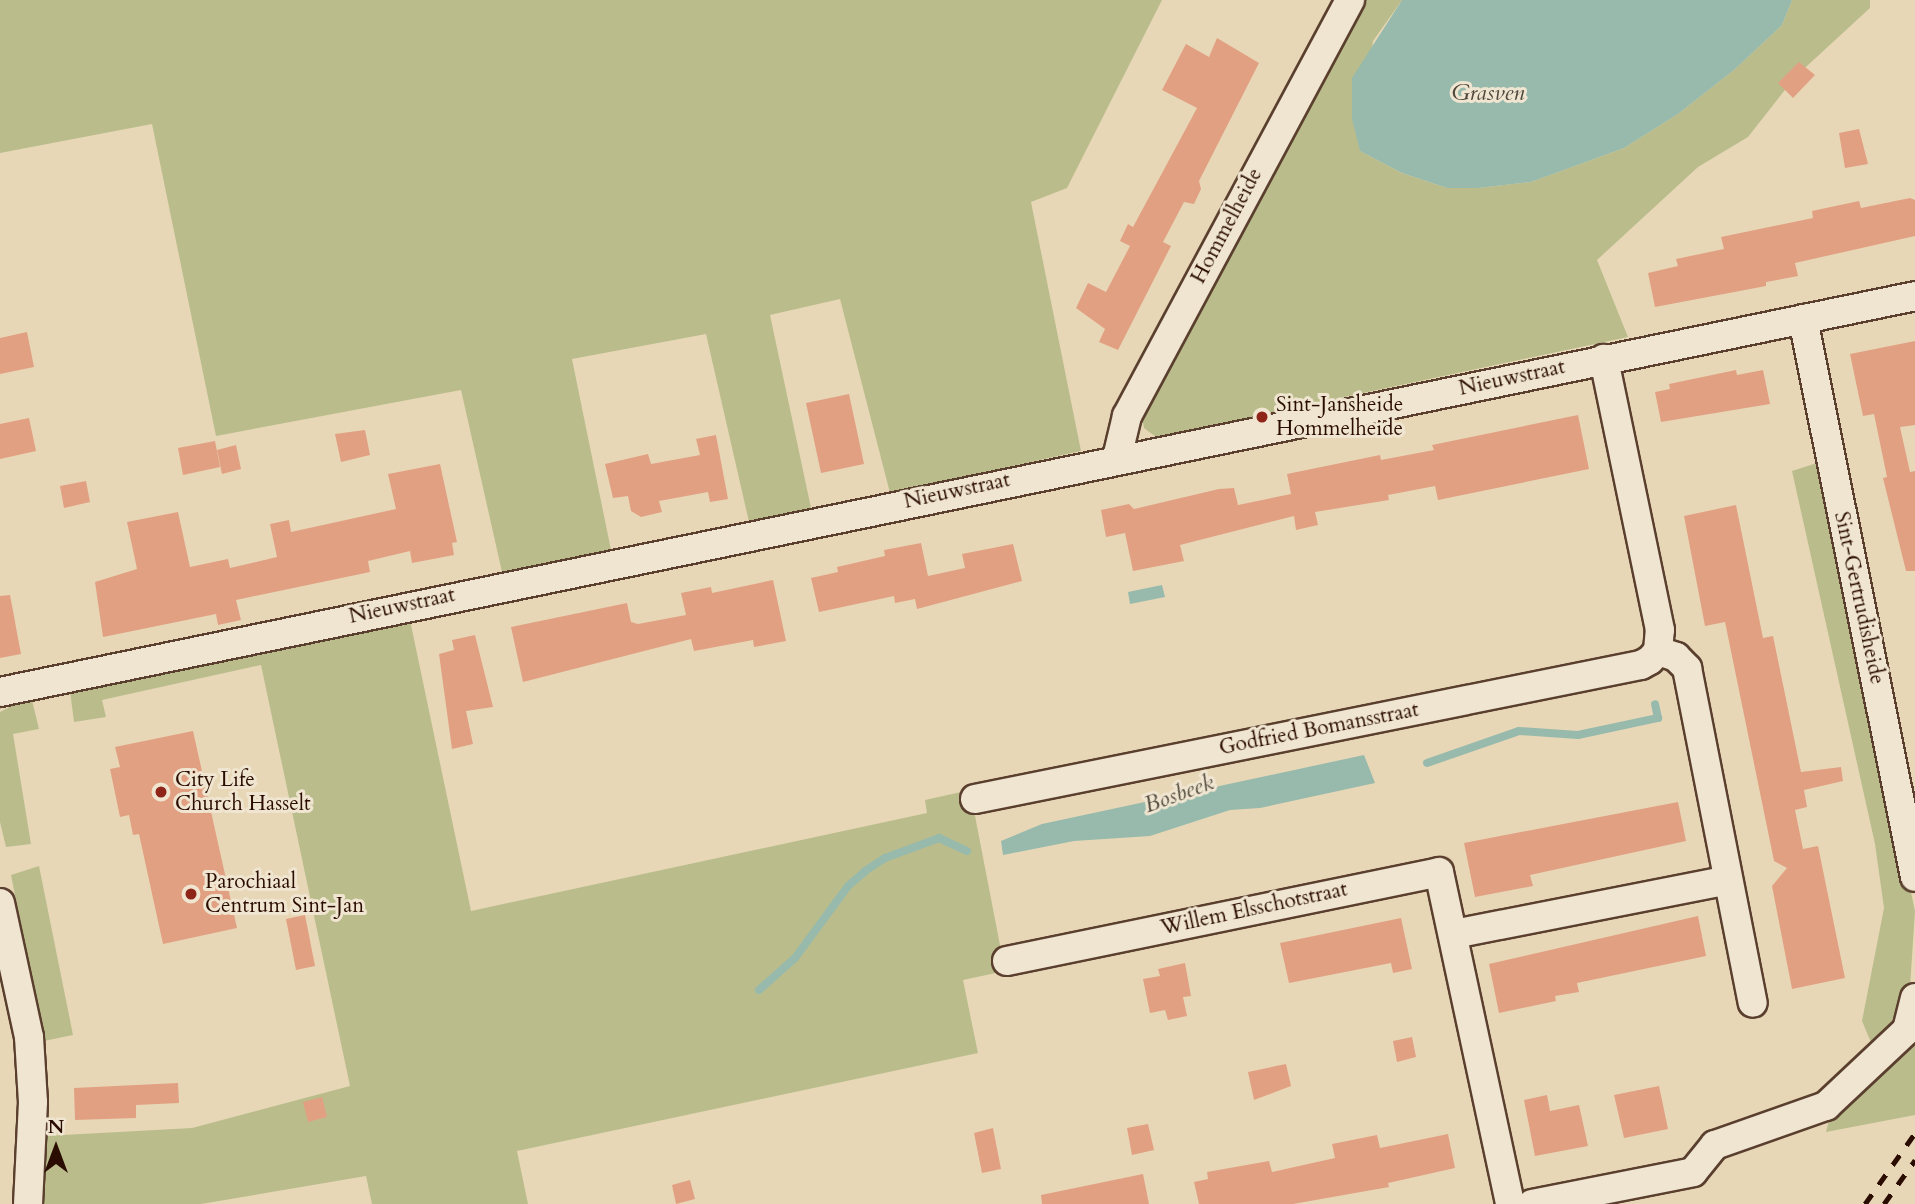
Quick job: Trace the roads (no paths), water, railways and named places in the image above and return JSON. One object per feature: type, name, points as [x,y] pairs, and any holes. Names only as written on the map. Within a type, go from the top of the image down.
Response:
[{"type":"street","name":"Hommelheide","points":[[1117,458],[1126,415],[1350,0]]},
{"type":"street","name":"Nieuwstraat","points":[[0,692],[1117,458],[1915,296]]},
{"type":"street","name":"Sint-Gertrudisheide","points":[[1802,319],[1915,877]]},
{"type":"street","points":[[1604,359],[1660,630],[1658,651],[1676,657],[1687,668],[1753,1003]]},
{"type":"street","name":"Godfried Bomansstraat","points":[[975,799],[1641,666],[1658,651]]},
{"type":"street","name":"Willem Elsschotstraat","points":[[1007,961],[1438,872],[1454,934],[1510,1204]]},
{"type":"street","points":[[1454,934],[1728,880]]},
{"type":"street","points":[[0,904],[29,1037],[33,1102],[28,1204]]},
{"type":"street","points":[[1532,1204],[1693,1172],[1716,1145],[1826,1106],[1907,1030],[1915,998]]},
{"type":"water","name":"Grasven","points":[[1402,0],[1792,0],[1782,25],[1734,70],[1678,114],[1624,148],[1531,182],[1478,188],[1447,188],[1402,173],[1360,151],[1352,119],[1352,78]]},
{"type":"water","points":[[1162,585],[1165,597],[1130,604],[1128,592]]},
{"type":"water","points":[[1364,755],[1375,783],[1260,808],[1230,810],[1150,836],[1074,841],[1003,855],[1001,841],[1042,824]]},
{"type":"waterway","name":"Bosbeek","points":[[1427,763],[1519,731],[1578,735],[1658,718],[1655,704]]},
{"type":"waterway","name":"Bosbeek","points":[[759,990],[795,958],[848,886],[865,871],[885,858],[939,838],[967,851]]},
{"type":"railway","points":[[1865,1204],[1915,1133]]},
{"type":"railway","points":[[1884,1204],[1915,1160]]},
{"type":"place","name":"Sint-Jansheide Hommelheide","points":[[1262,417]]},
{"type":"place","name":"City Life Church Hasselt","points":[[161,792]]},
{"type":"place","name":"Parochiaal Centrum Sint-Jan","points":[[191,894]]}]
